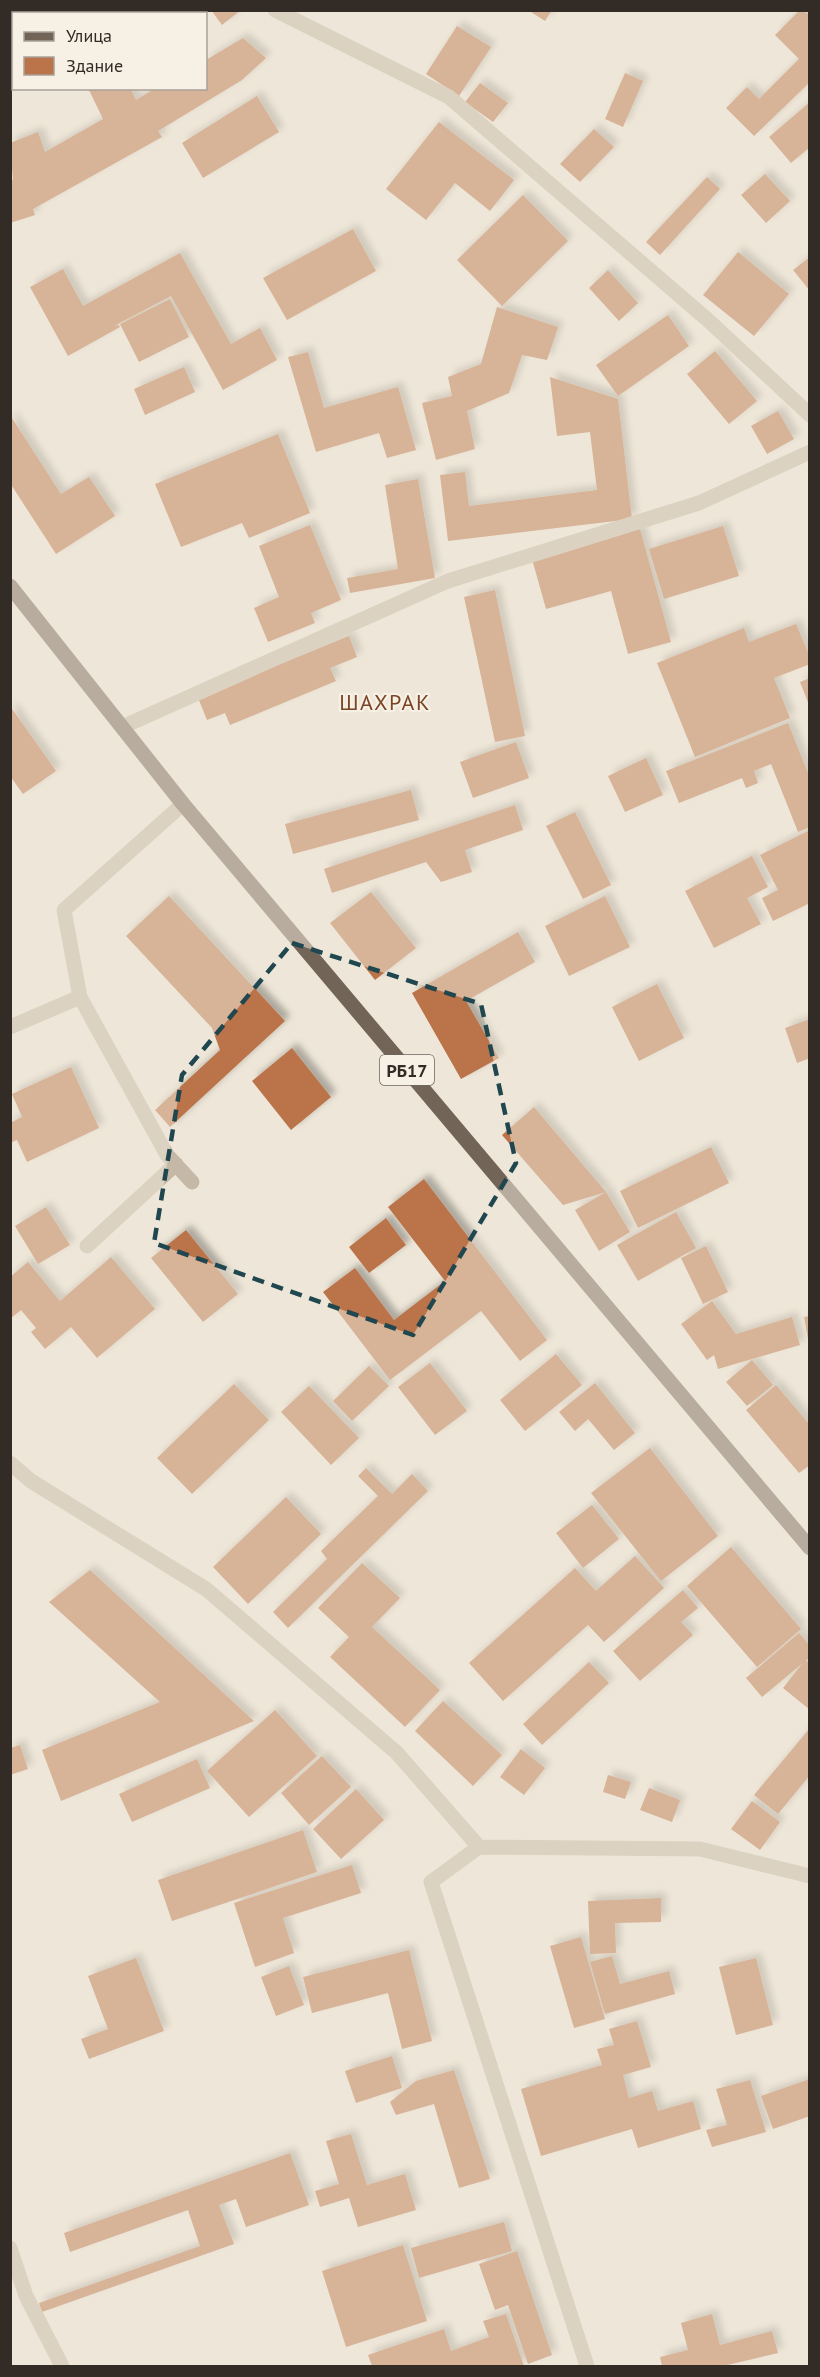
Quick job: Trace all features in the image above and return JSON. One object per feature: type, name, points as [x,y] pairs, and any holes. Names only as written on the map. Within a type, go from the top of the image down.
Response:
[{"type":"main road","name":"РБ17","points":[[12,592],[183,804],[810,1548]]},
{"type":"street","points":[[275,10],[449,97],[709,321],[810,415]]},
{"type":"street","points":[[122,728],[448,581],[699,503],[810,452]]},
{"type":"street","points":[[183,804],[64,910],[80,997],[167,1155],[192,1182]]},
{"type":"street","points":[[10,1027],[80,997]]},
{"type":"street","points":[[87,1246],[176,1164]]},
{"type":"street","points":[[10,1463],[31,1480],[206,1589],[397,1753],[479,1847]]},
{"type":"street","points":[[587,2367],[431,1882],[479,1847],[700,1849],[810,1876]]},
{"type":"street","points":[[10,2248],[26,2296],[63,2367]]},
{"type":"highlighted area","points":[[292,943],[481,1004],[516,1163],[413,1335],[154,1243],[182,1075]]},
{"type":"building","points":[[10,10],[56,10],[54,12],[12,12],[12,28],[10,29]]},
{"type":"building","points":[[211,10],[241,10],[222,25]]},
{"type":"building","points":[[528,10],[552,10],[545,21]]},
{"type":"building","points":[[800,10],[810,15],[810,82],[754,136],[726,108],[747,87],[759,99],[799,59],[775,35]]},
{"type":"building","points":[[457,26],[491,47],[459,96],[426,74]]},
{"type":"building","points":[[243,38],[266,58],[242,80],[158,131],[162,137],[33,209],[35,215],[10,223],[10,180],[13,180],[10,143],[38,132],[45,152],[103,119],[89,90],[131,90],[136,100],[153,90],[207,90],[207,59]]},
{"type":"building","points":[[625,73],[643,81],[623,127],[605,119]]},
{"type":"building","points":[[480,83],[508,103],[493,122],[465,102]]},
{"type":"building","points":[[257,96],[279,132],[203,178],[182,143]]},
{"type":"building","points":[[810,102],[810,147],[791,163],[769,137]]},
{"type":"building","points":[[439,122],[514,180],[490,211],[455,183],[426,220],[386,189]]},
{"type":"building","points":[[594,129],[614,147],[580,182],[560,164]]},
{"type":"building","points":[[765,174],[790,201],[766,223],[741,195]]},
{"type":"building","points":[[707,177],[720,189],[660,255],[646,242]]},
{"type":"building","points":[[523,195],[568,241],[502,306],[457,260]]},
{"type":"building","points":[[353,229],[376,271],[287,320],[263,278]]},
{"type":"building","points":[[738,252],[789,294],[754,336],[703,295]]},
{"type":"building","points":[[180,253],[231,344],[260,328],[277,360],[223,390],[171,296],[114,326],[120,327],[68,356],[30,287],[63,269],[83,306]]},
{"type":"building","points":[[810,257],[810,291],[793,270]]},
{"type":"building","points":[[608,270],[638,303],[619,321],[589,288]]},
{"type":"building","points":[[170,299],[189,337],[139,362],[120,324]]},
{"type":"building","points":[[497,307],[558,327],[547,360],[522,355],[509,393],[467,411],[475,449],[436,460],[422,403],[452,396],[448,377],[481,364]]},
{"type":"building","points":[[668,315],[689,346],[618,396],[596,365]]},
{"type":"building","points":[[715,351],[757,401],[729,424],[687,374]]},
{"type":"building","points":[[308,352],[324,408],[398,387],[416,450],[387,458],[379,433],[316,452],[288,357]]},
{"type":"building","points":[[184,367],[195,392],[145,415],[134,389]]},
{"type":"building","points":[[550,377],[618,399],[632,519],[448,541],[440,475],[465,472],[469,506],[597,490],[590,432],[557,436]]},
{"type":"building","points":[[778,411],[794,439],[767,454],[751,426]]},
{"type":"building","points":[[10,415],[61,494],[89,477],[115,516],[56,554],[10,483]]},
{"type":"building","points":[[278,434],[310,513],[249,538],[242,523],[181,547],[155,484]]},
{"type":"building","points":[[418,479],[435,578],[350,593],[347,578],[398,569],[385,485]]},
{"type":"building","points":[[310,525],[341,600],[311,613],[315,623],[268,642],[254,608],[279,597],[259,546]]},
{"type":"building","points":[[723,526],[739,576],[664,599],[649,549]]},
{"type":"building","points":[[640,529],[671,642],[628,654],[611,591],[546,609],[532,559]]},
{"type":"building","points":[[495,590],[525,736],[495,742],[464,597]]},
{"type":"building","points":[[796,624],[810,657],[810,664],[774,678],[790,718],[695,757],[657,663],[744,628],[749,642]]},
{"type":"building","points":[[349,636],[357,657],[330,668],[336,681],[230,725],[225,713],[207,720],[198,698]]},
{"type":"building","points":[[810,678],[810,705],[809,705],[800,682]]},
{"type":"building","points":[[10,706],[56,771],[23,794],[10,776]]},
{"type":"building","points":[[788,723],[810,778],[810,827],[798,832],[771,764],[754,771],[758,783],[746,788],[742,778],[679,803],[666,771]]},
{"type":"building","points":[[516,742],[529,778],[473,798],[460,762]]},
{"type":"building","points":[[646,758],[663,795],[625,812],[608,776]]},
{"type":"building","points":[[411,790],[419,820],[293,854],[285,824]]},
{"type":"building","points":[[515,805],[523,830],[465,850],[472,872],[441,882],[426,862],[332,893],[324,869]]},
{"type":"building","points":[[575,812],[611,885],[583,899],[546,826]]},
{"type":"building","points":[[810,830],[810,903],[773,921],[762,898],[778,890],[760,855]]},
{"type":"building","points":[[752,856],[768,887],[747,898],[761,924],[714,948],[685,891]]},
{"type":"building","points":[[371,892],[416,948],[375,980],[330,923]]},
{"type":"building","points":[[169,896],[285,1021],[170,1127],[155,1110],[220,1050],[212,1028],[126,936]]},
{"type":"building","points":[[605,896],[630,947],[569,976],[545,926]]},
{"type":"building","points":[[518,932],[535,962],[466,1001],[499,1058],[461,1079],[412,993]]},
{"type":"building","points":[[657,984],[684,1038],[639,1061],[612,1007]]},
{"type":"building","points":[[810,1019],[810,1058],[797,1063],[785,1028]]},
{"type":"building","points":[[292,1048],[331,1097],[291,1130],[252,1081]]},
{"type":"building","points":[[71,1067],[99,1128],[27,1162],[17,1140],[10,1143],[10,1123],[22,1117],[12,1094]]},
{"type":"building","points":[[534,1107],[606,1192],[563,1205],[502,1135]]},
{"type":"building","points":[[711,1147],[729,1183],[638,1228],[620,1191]]},
{"type":"building","points":[[424,1179],[547,1340],[520,1361],[481,1311],[390,1380],[323,1292],[355,1268],[394,1320],[445,1281],[388,1207]]},
{"type":"building","points":[[606,1192],[630,1232],[599,1251],[575,1210]]},
{"type":"building","points":[[46,1207],[70,1245],[38,1264],[15,1226]]},
{"type":"building","points":[[676,1212],[696,1248],[638,1281],[617,1245]]},
{"type":"building","points":[[386,1218],[406,1245],[369,1273],[349,1247]]},
{"type":"building","points":[[186,1230],[238,1294],[203,1322],[151,1258]]},
{"type":"building","points":[[706,1246],[728,1292],[703,1304],[681,1258]]},
{"type":"building","points":[[111,1257],[155,1309],[97,1358],[71,1327],[45,1349],[31,1332],[36,1328],[21,1310],[10,1319],[10,1277],[28,1262],[60,1301]]},
{"type":"building","points":[[712,1301],[736,1334],[792,1317],[800,1345],[718,1369],[714,1355],[707,1360],[681,1324]]},
{"type":"building","points":[[810,1316],[810,1339],[808,1339],[804,1317]]},
{"type":"building","points":[[556,1354],[582,1385],[525,1431],[500,1400]]},
{"type":"building","points":[[752,1360],[773,1385],[747,1406],[726,1382]]},
{"type":"building","points":[[430,1363],[467,1411],[435,1435],[398,1387]]},
{"type":"building","points":[[369,1366],[389,1386],[352,1421],[333,1401]]},
{"type":"building","points":[[595,1383],[635,1433],[614,1450],[588,1419],[575,1431],[559,1412]]},
{"type":"building","points":[[234,1384],[269,1420],[192,1494],[157,1458]]},
{"type":"building","points":[[776,1385],[810,1425],[810,1465],[799,1473],[746,1410]]},
{"type":"building","points":[[309,1386],[359,1438],[331,1465],[281,1412]]},
{"type":"building","points":[[650,1448],[718,1536],[661,1581],[591,1493]]},
{"type":"building","points":[[366,1468],[392,1494],[412,1474],[428,1491],[288,1628],[273,1612],[327,1559],[321,1551],[378,1496],[358,1476]]},
{"type":"building","points":[[286,1497],[321,1534],[248,1604],[213,1567]]},
{"type":"building","points":[[592,1505],[619,1539],[583,1568],[556,1533]]},
{"type":"building","points":[[731,1547],[801,1629],[757,1667],[687,1586]]},
{"type":"building","points":[[635,1556],[664,1588],[604,1642],[588,1625],[503,1701],[469,1663],[575,1568],[596,1591]]},
{"type":"building","points":[[362,1563],[400,1598],[372,1627],[440,1690],[405,1727],[330,1657],[349,1637],[318,1608]]},
{"type":"building","points":[[90,1570],[254,1721],[61,1801],[42,1750],[160,1702],[49,1602]]},
{"type":"building","points":[[683,1590],[698,1608],[681,1622],[693,1635],[640,1681],[613,1651]]},
{"type":"building","points":[[799,1633],[810,1646],[810,1657],[762,1697],[746,1678]]},
{"type":"building","points":[[805,1660],[810,1664],[810,1710],[783,1688]]},
{"type":"building","points":[[589,1662],[609,1683],[542,1745],[523,1724]]},
{"type":"building","points":[[443,1701],[502,1755],[473,1786],[415,1731]]},
{"type":"building","points":[[275,1710],[317,1756],[249,1817],[207,1771]]},
{"type":"building","points":[[810,1728],[810,1775],[778,1814],[754,1795]]},
{"type":"building","points":[[20,1745],[28,1769],[10,1775],[10,1748]]},
{"type":"building","points":[[521,1749],[545,1768],[524,1795],[500,1777]]},
{"type":"building","points":[[322,1756],[351,1787],[309,1825],[281,1793]]},
{"type":"building","points":[[197,1759],[210,1788],[132,1822],[119,1794]]},
{"type":"building","points":[[608,1775],[631,1782],[625,1799],[603,1792]]},
{"type":"building","points":[[649,1788],[680,1800],[672,1822],[640,1810]]},
{"type":"building","points":[[356,1789],[384,1820],[341,1859],[313,1829]]},
{"type":"building","points":[[752,1801],[780,1822],[760,1850],[731,1829]]},
{"type":"building","points":[[303,1830],[317,1872],[172,1921],[158,1880]]},
{"type":"building","points":[[352,1865],[361,1893],[283,1918],[294,1953],[255,1967],[234,1903]]},
{"type":"building","points":[[661,1898],[661,1922],[615,1923],[616,1953],[590,1954],[588,1901]]},
{"type":"building","points":[[581,1937],[605,2019],[574,2028],[550,1946]]},
{"type":"building","points":[[409,1950],[432,2041],[402,2049],[388,1993],[312,2013],[303,1977]]},
{"type":"building","points":[[612,1956],[620,1984],[669,1971],[675,1994],[605,2014],[590,1962]]},
{"type":"building","points":[[136,1958],[164,2031],[89,2059],[81,2039],[108,2029],[88,1976]]},
{"type":"building","points":[[756,1958],[773,2025],[736,2035],[719,1967]]},
{"type":"building","points":[[289,1966],[304,2005],[276,2016],[261,1977]]},
{"type":"building","points":[[637,2021],[651,2067],[623,2075],[629,2098],[652,2091],[658,2111],[693,2101],[701,2129],[638,2148],[632,2129],[541,2156],[521,2089],[602,2065],[597,2049],[614,2045],[609,2029]]},
{"type":"building","points":[[392,2056],[402,2088],[356,2103],[345,2071]]},
{"type":"building","points":[[454,2070],[490,2179],[459,2188],[434,2104],[396,2115],[390,2102],[416,2081]]},
{"type":"building","points":[[810,2079],[810,2116],[773,2129],[761,2096]]},
{"type":"building","points":[[750,2080],[766,2132],[712,2147],[706,2130],[727,2125],[716,2089]]},
{"type":"building","points":[[351,2134],[367,2185],[405,2174],[416,2210],[358,2227],[349,2198],[320,2207],[315,2191],[339,2184],[326,2141]]},
{"type":"building","points":[[290,2153],[309,2205],[246,2227],[236,2199],[219,2205],[234,2244],[42,2312],[39,2303],[200,2246],[188,2210],[70,2252],[64,2233]]},
{"type":"building","points":[[504,2222],[512,2251],[419,2278],[411,2248]]},
{"type":"building","points":[[403,2245],[427,2321],[346,2347],[322,2271]]},
{"type":"building","points":[[517,2251],[552,2355],[528,2364],[508,2305],[495,2310],[479,2264]]},
{"type":"building","points":[[506,2314],[524,2366],[372,2366],[368,2355],[444,2329],[451,2351],[489,2337],[483,2321]]},
{"type":"building","points":[[712,2314],[720,2345],[772,2331],[778,2353],[723,2366],[662,2366],[660,2357],[688,2350],[681,2323]]},
{"type":"district","name":"ШАХРАК","points":[[385,702]]}]
